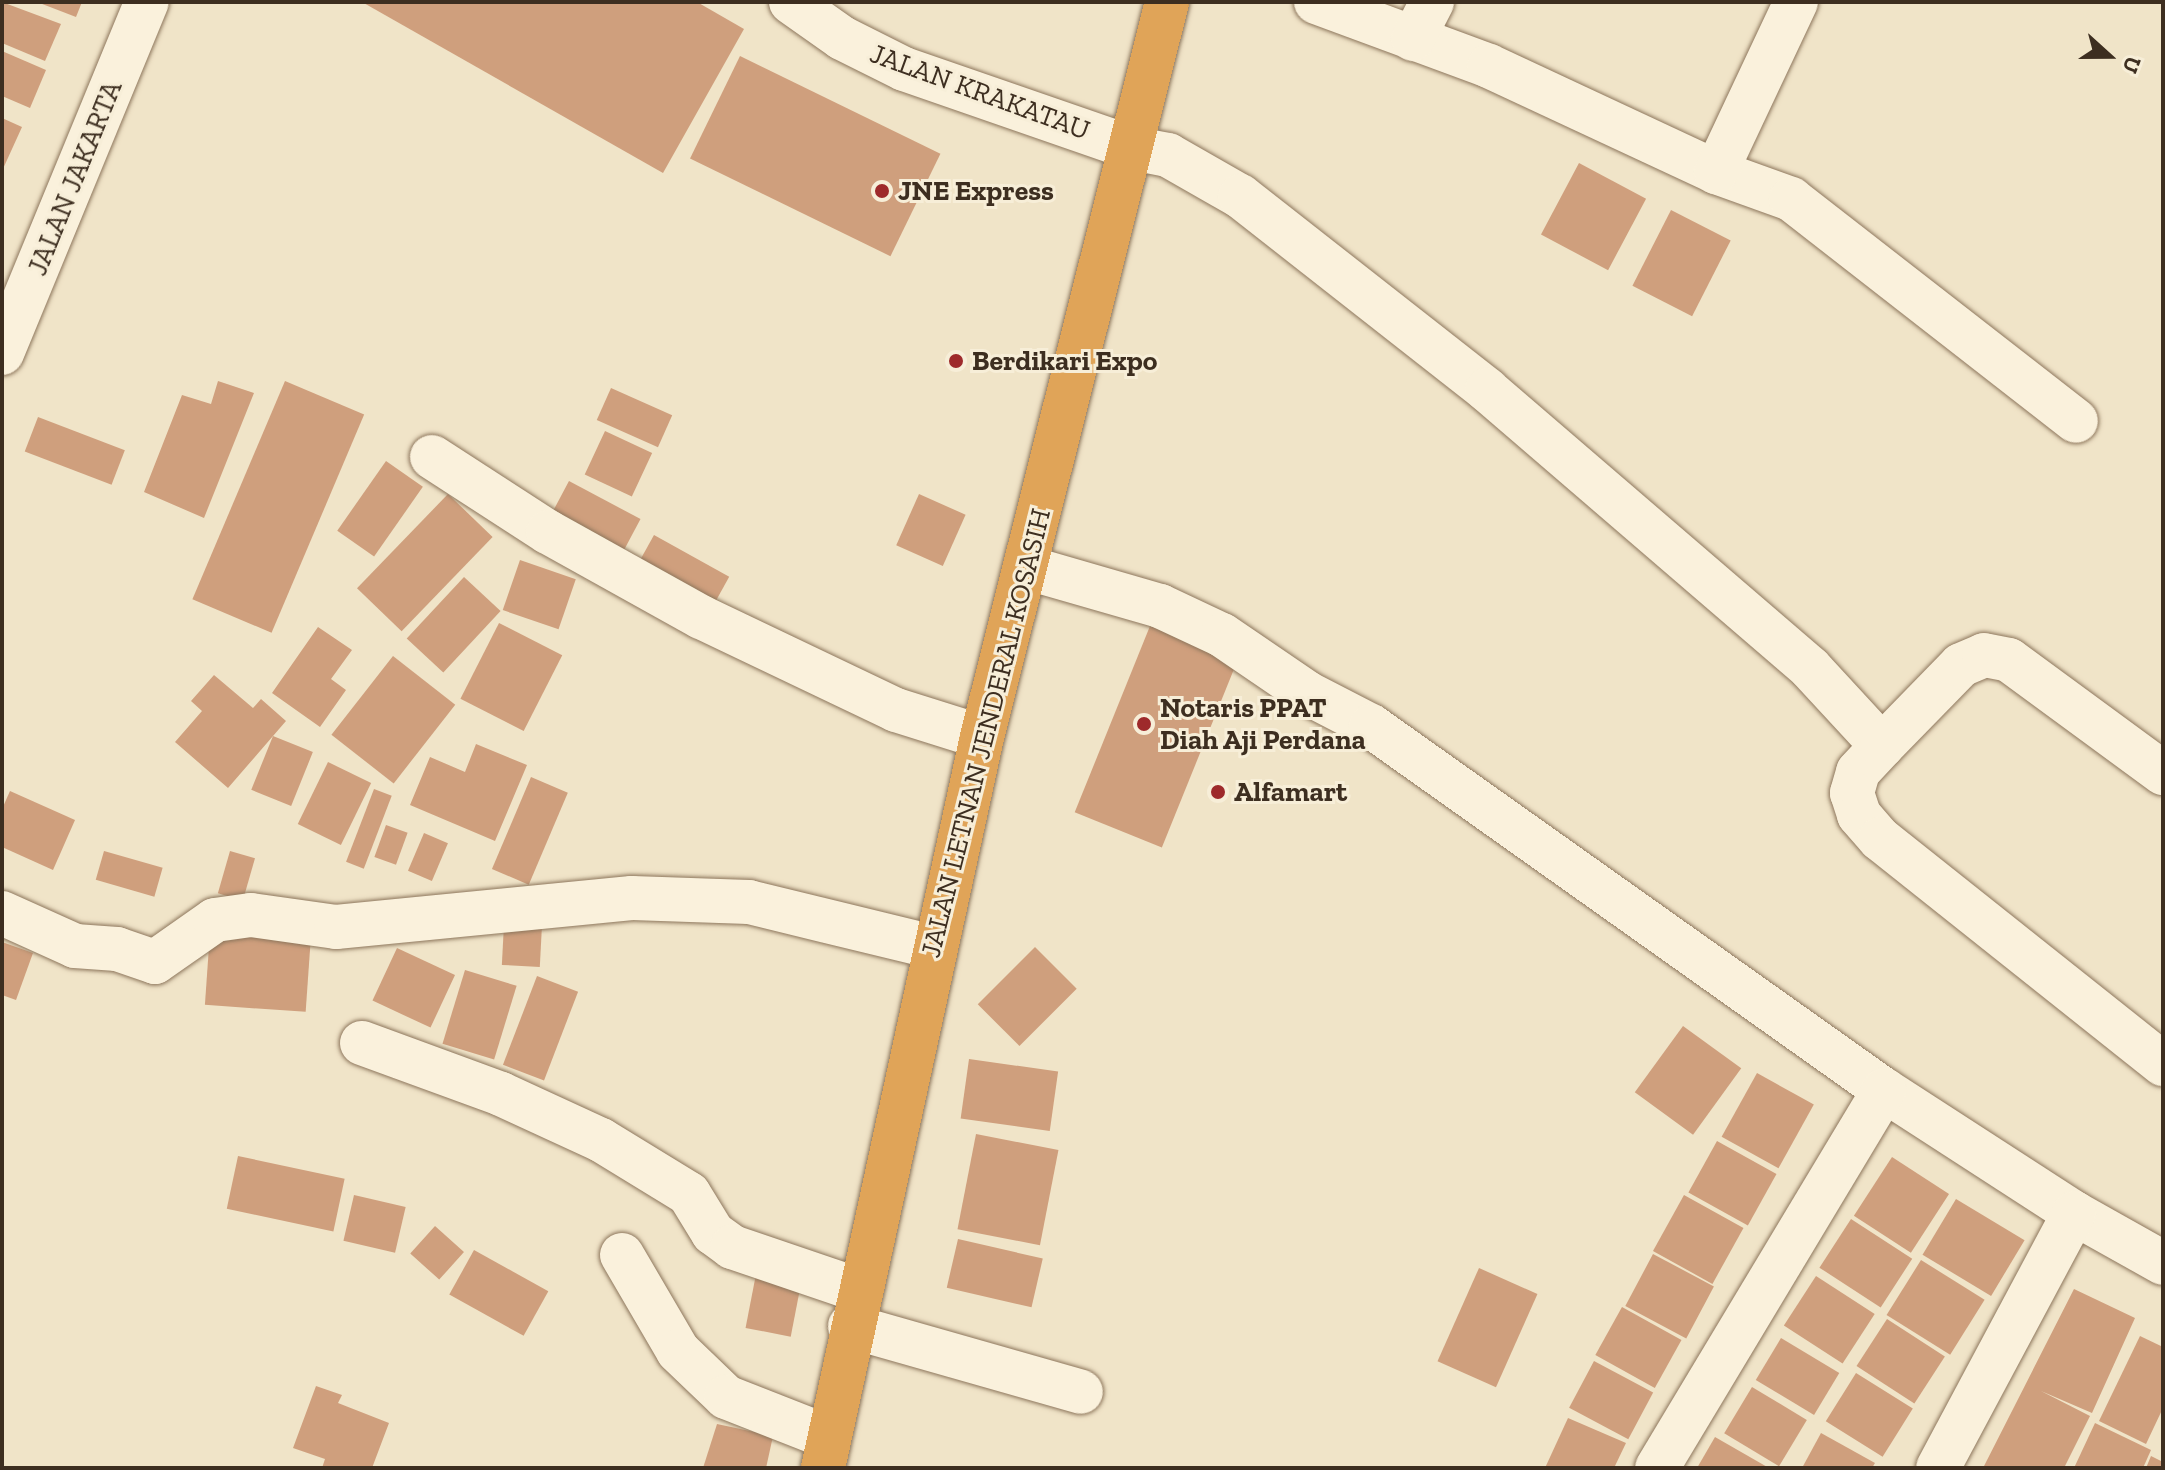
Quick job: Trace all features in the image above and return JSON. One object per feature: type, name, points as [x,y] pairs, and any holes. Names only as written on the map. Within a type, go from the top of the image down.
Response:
[{"type":"highway","name":"JALAN LETNAN JENDERAL KOSASIH","points":[[826,1452],[854,1308],[982,737],[1167,2]]},
{"type":"street","name":"JALAN JAKARTA","points":[[2,353],[147,2]]},
{"type":"street","name":"JALAN KRAKATAU","points":[[791,2],[842,38],[904,69],[1132,148],[1168,155],[1240,196],[1474,380],[1810,668],[1882,746]]},
{"type":"street","points":[[1316,2],[1423,21],[1489,66],[1716,172],[1791,199],[2076,421]]},
{"type":"street","points":[[1716,172],[1796,2]]},
{"type":"street","points":[[432,457],[548,532],[701,617],[896,710],[982,737]]},
{"type":"street","points":[[1025,567],[1160,606],[1222,635],[1307,693],[1384,735],[1884,1090],[2074,1213],[2163,1263]]},
{"type":"street","points":[[2163,773],[2009,660],[1984,655],[1961,665],[1882,746],[1858,772],[1852,793],[1859,815],[1880,839],[2163,1064]]},
{"type":"street","points":[[2,913],[75,946],[117,949],[155,962],[215,920],[251,915],[336,927],[632,898],[749,902],[934,947]]},
{"type":"street","points":[[362,1043],[501,1094],[601,1140],[689,1194],[713,1233],[732,1247],[854,1308],[1081,1392]]},
{"type":"street","points":[[1657,1468],[1884,1090]]},
{"type":"street","points":[[1938,1468],[2074,1213]]},
{"type":"street","points":[[622,1255],[678,1351],[726,1397],[826,1452]]},
{"type":"building","points":[[2,2],[61,24],[45,61],[2,43]]},
{"type":"building","points":[[37,2],[82,2],[76,17]]},
{"type":"building","points":[[362,2],[697,2],[744,29],[663,173]]},
{"type":"building","points":[[2,51],[46,70],[30,108],[2,96]]},
{"type":"building","points":[[740,56],[940,154],[890,256],[690,158]]},
{"type":"building","points":[[2,118],[22,127],[2,171]]},
{"type":"building","points":[[1579,163],[1646,199],[1608,270],[1541,235]]},
{"type":"building","points":[[1671,210],[1731,240],[1692,316],[1632,286]]},
{"type":"building","points":[[218,381],[254,393],[204,518],[144,492],[182,395],[211,404]]},
{"type":"building","points":[[285,381],[364,415],[272,633],[192,599]]},
{"type":"building","points":[[611,388],[672,415],[658,447],[597,420]]},
{"type":"building","points":[[38,417],[125,450],[112,485],[25,452]]},
{"type":"building","points":[[605,431],[652,453],[632,496],[585,475]]},
{"type":"building","points":[[386,461],[423,487],[374,556],[337,531]]},
{"type":"building","points":[[569,481],[641,519],[622,554],[550,516]]},
{"type":"building","points":[[448,494],[493,537],[402,631],[357,588]]},
{"type":"building","points":[[919,494],[966,515],[943,566],[896,545]]},
{"type":"building","points":[[654,535],[729,577],[710,612],[635,570]]},
{"type":"building","points":[[520,560],[576,579],[559,629],[503,610]]},
{"type":"building","points":[[464,577],[501,611],[443,673],[407,638]]},
{"type":"building","points":[[499,623],[562,655],[524,731],[460,699]]},
{"type":"building","points":[[1150,626],[1237,661],[1162,848],[1075,812]]},
{"type":"building","points":[[318,627],[352,650],[331,679],[346,690],[320,727],[272,693]]},
{"type":"building","points":[[393,656],[455,705],[394,783],[331,735]]},
{"type":"building","points":[[214,675],[253,708],[261,699],[286,721],[228,788],[175,742],[202,711],[191,701]]},
{"type":"building","points":[[273,736],[313,752],[291,806],[251,790]]},
{"type":"building","points":[[476,744],[527,765],[495,841],[410,805],[430,757],[465,772]]},
{"type":"building","points":[[328,762],[371,783],[341,845],[298,824]]},
{"type":"building","points":[[531,777],[568,793],[529,885],[492,869]]},
{"type":"building","points":[[374,789],[392,796],[364,869],[346,862]]},
{"type":"building","points":[[10,791],[75,820],[53,870],[2,847],[2,809]]},
{"type":"building","points":[[386,825],[408,833],[396,865],[374,857]]},
{"type":"building","points":[[424,833],[448,843],[432,881],[408,871]]},
{"type":"building","points":[[104,851],[163,868],[154,897],[96,880]]},
{"type":"building","points":[[230,851],[255,858],[243,900],[218,893]]},
{"type":"building","points":[[504,924],[542,926],[540,967],[502,965]]},
{"type":"building","points":[[210,932],[311,939],[306,1012],[205,1005]]},
{"type":"building","points":[[2,942],[33,953],[16,1000],[2,995]]},
{"type":"building","points":[[1035,947],[1077,989],[1019,1046],[978,1004]]},
{"type":"building","points":[[397,948],[455,975],[430,1028],[372,1001]]},
{"type":"building","points":[[465,970],[517,986],[494,1059],[442,1044]]},
{"type":"building","points":[[537,976],[578,992],[544,1080],[503,1065]]},
{"type":"building","points":[[1683,1026],[1741,1068],[1693,1135],[1635,1092]]},
{"type":"building","points":[[969,1059],[1058,1072],[1050,1131],[961,1118]]},
{"type":"building","points":[[1757,1073],[1814,1105],[1778,1168],[1722,1137]]},
{"type":"building","points":[[976,1134],[1058,1150],[1040,1245],[957,1229]]},
{"type":"building","points":[[1717,1141],[1776,1174],[1748,1226],[1688,1193]]},
{"type":"building","points":[[238,1156],[345,1179],[333,1231],[227,1209]]},
{"type":"building","points":[[1892,1157],[1949,1194],[1911,1253],[1854,1216]]},
{"type":"building","points":[[354,1195],[406,1207],[395,1253],[343,1241]]},
{"type":"building","points":[[1684,1195],[1743,1228],[1712,1284],[1653,1251]]},
{"type":"building","points":[[1956,1199],[2025,1240],[1991,1296],[1923,1255]]},
{"type":"building","points":[[1851,1219],[1912,1259],[1881,1307],[1819,1268]]},
{"type":"building","points":[[435,1226],[464,1252],[439,1280],[410,1253]]},
{"type":"building","points":[[958,1239],[1043,1259],[1032,1307],[947,1288]]},
{"type":"building","points":[[474,1250],[548,1291],[524,1336],[449,1295]]},
{"type":"building","points":[[1653,1254],[1714,1286],[1686,1338],[1625,1306]]},
{"type":"building","points":[[1921,1260],[1985,1300],[1950,1355],[1887,1315]]},
{"type":"building","points":[[1479,1268],[1537,1294],[1496,1387],[1438,1361]]},
{"type":"building","points":[[757,1269],[802,1278],[791,1337],[746,1328]]},
{"type":"building","points":[[1816,1276],[1875,1314],[1843,1364],[1784,1325]]},
{"type":"building","points":[[2074,1289],[2135,1318],[2092,1413],[2041,1391],[2090,1416],[2064,1468],[1983,1468]]},
{"type":"building","points":[[1622,1307],[1681,1340],[1655,1388],[1595,1355]]},
{"type":"building","points":[[1887,1319],[1945,1357],[1914,1404],[1857,1366]]},
{"type":"building","points":[[2140,1336],[2163,1347],[2163,1408],[2146,1444],[2099,1421]]},
{"type":"building","points":[[1781,1338],[1839,1373],[1814,1415],[1756,1380]]},
{"type":"building","points":[[1594,1361],[1653,1392],[1628,1439],[1569,1408]]},
{"type":"building","points":[[1856,1373],[1913,1409],[1883,1457],[1826,1421]]},
{"type":"building","points":[[316,1386],[342,1395],[338,1403],[389,1423],[372,1468],[322,1468],[325,1459],[293,1448]]},
{"type":"building","points":[[1752,1387],[1807,1420],[1779,1466],[1724,1433]]},
{"type":"building","points":[[1568,1418],[1626,1443],[1614,1468],[1545,1468]]},
{"type":"building","points":[[2095,1423],[2151,1450],[2143,1468],[2074,1468]]},
{"type":"building","points":[[717,1424],[773,1436],[766,1468],[703,1468]]},
{"type":"building","points":[[1821,1433],[1875,1463],[1872,1468],[1802,1468]]},
{"type":"building","points":[[1715,1437],[1769,1468],[1697,1468]]},
{"type":"building","points":[[2151,1456],[2163,1462],[2163,1468],[2146,1468]]},
{"type":"place","name":"JNE Express","points":[[882,191]]},
{"type":"place","name":"Berdikari Expo","points":[[956,361]]},
{"type":"place","name":"Notaris PPAT Diah Aji Perdana","points":[[1144,724]]},
{"type":"place","name":"Alfamart","points":[[1218,792]]}]
